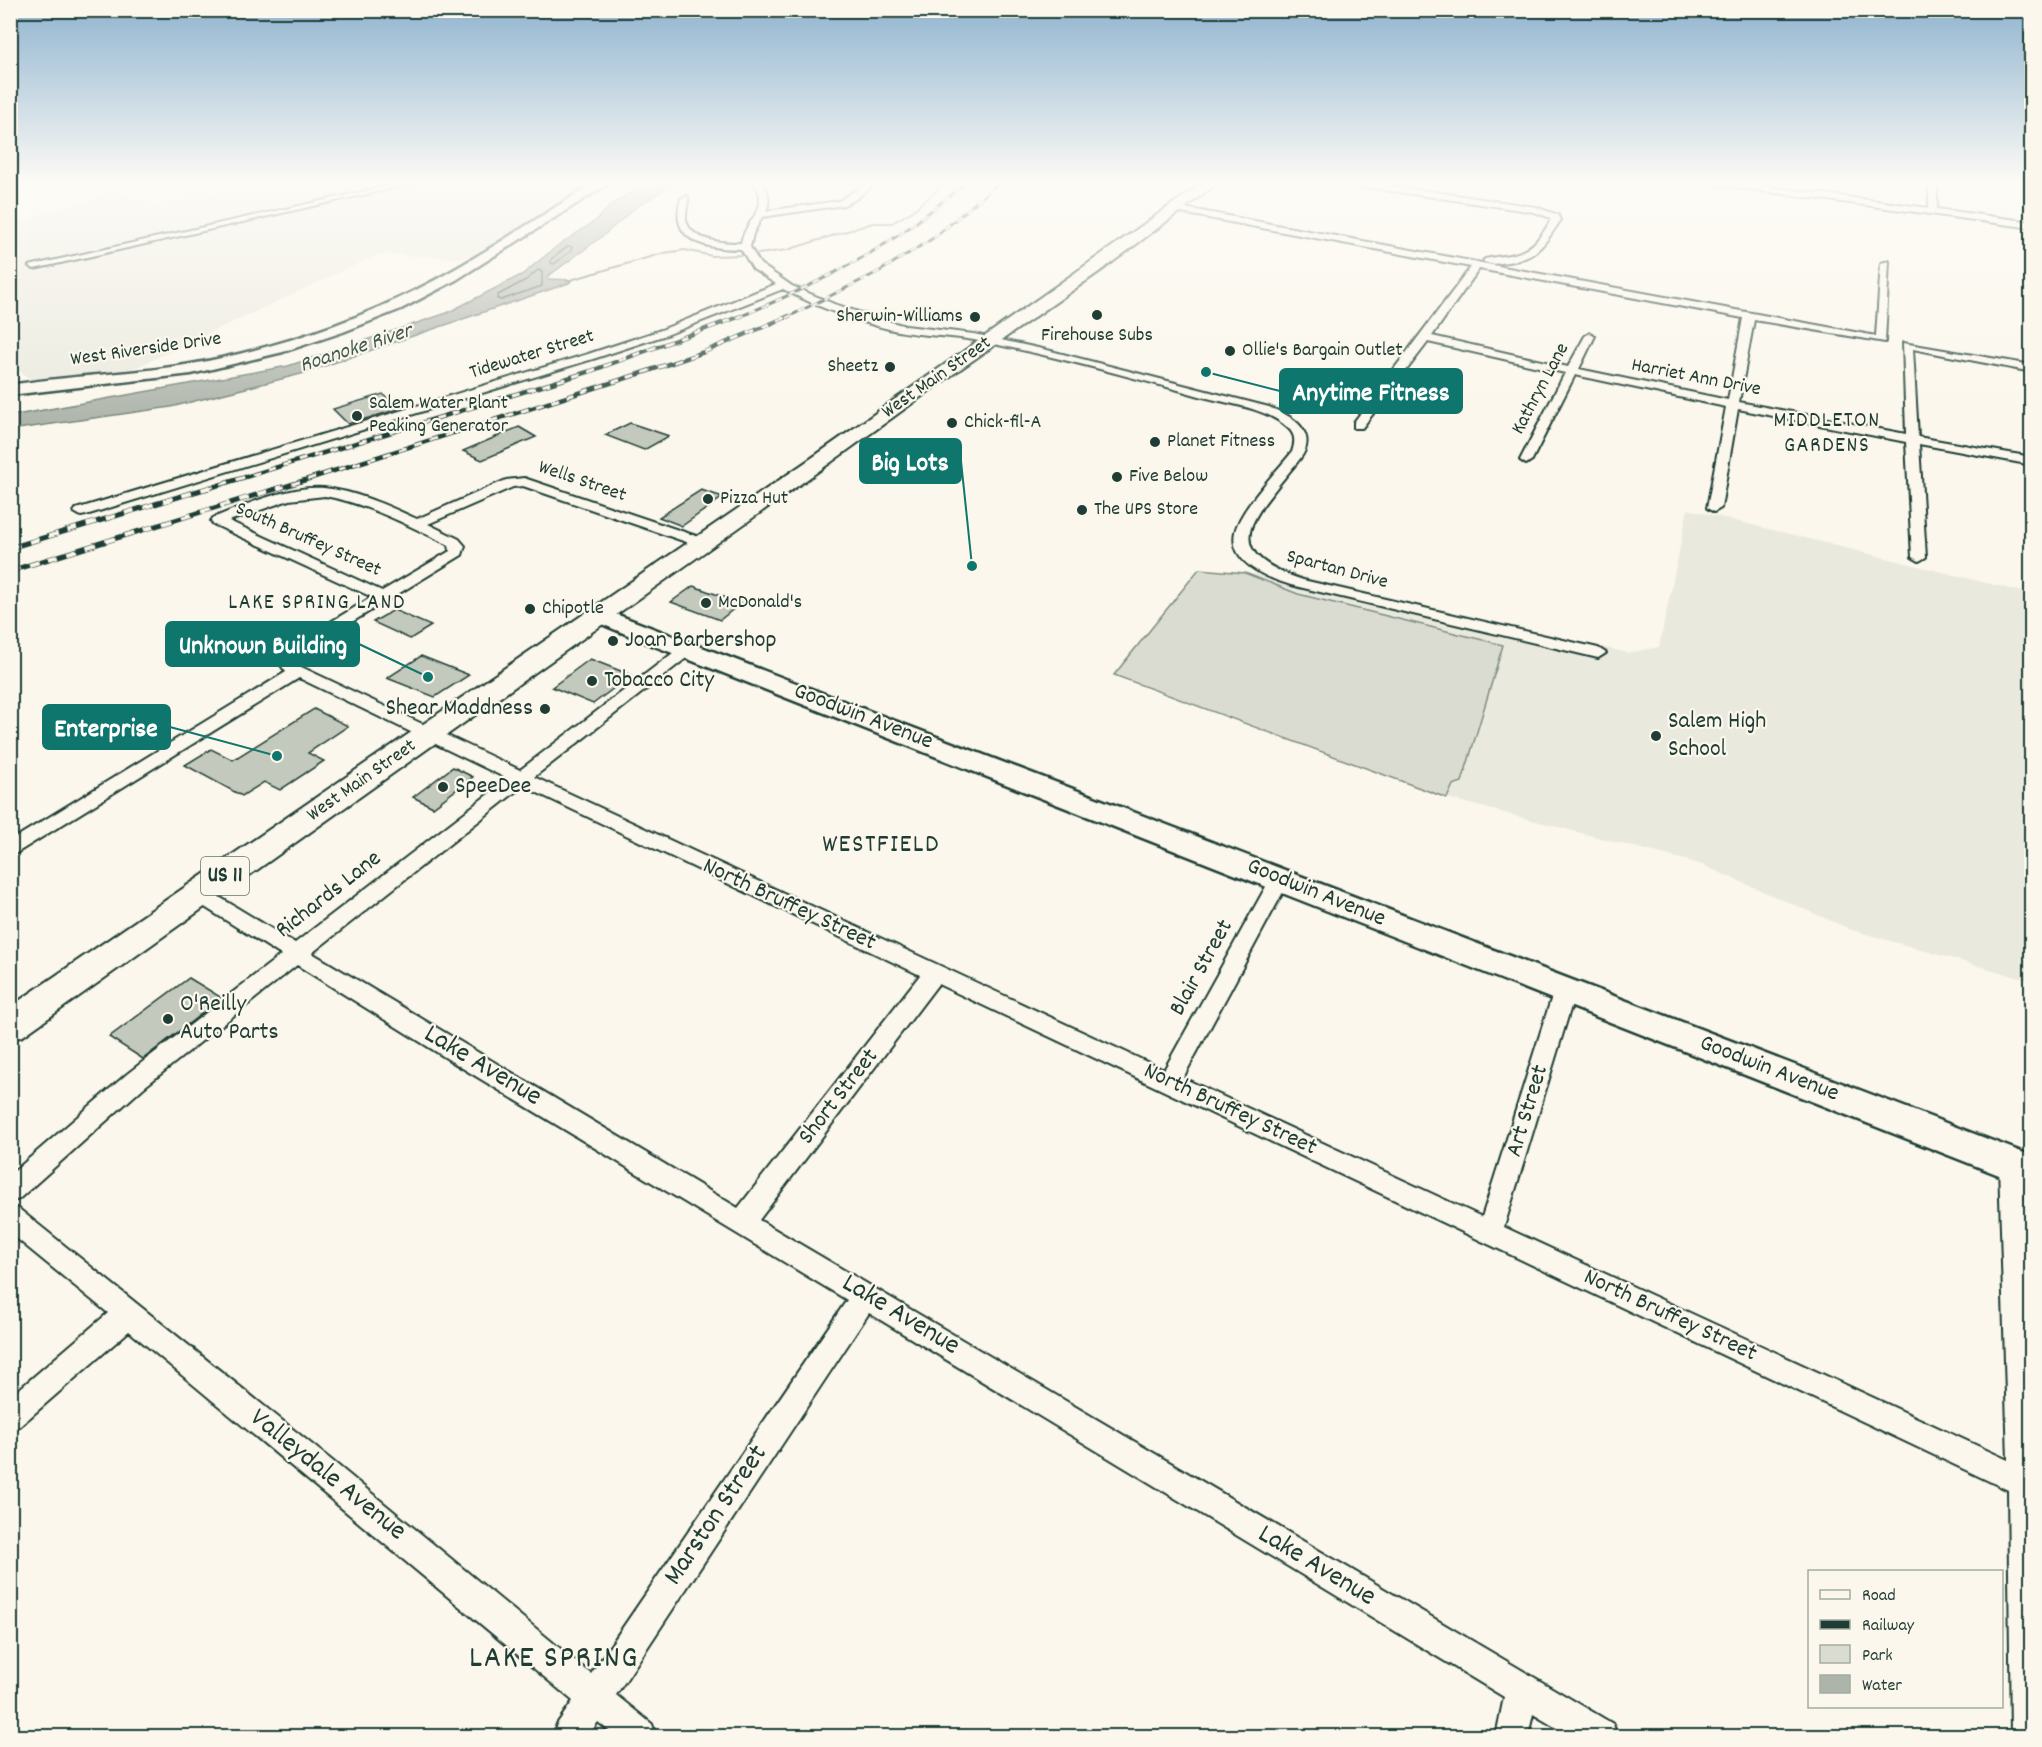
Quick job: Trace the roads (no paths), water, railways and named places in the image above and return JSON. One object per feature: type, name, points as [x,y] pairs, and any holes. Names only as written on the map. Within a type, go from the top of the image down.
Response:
[{"type":"main road","name":"West Main Street","points":[[10,1026],[703,543],[1097,264]]},
{"type":"street","points":[[34,266],[45,264]]},
{"type":"street","name":"West Riverside Drive","points":[[10,390],[194,369],[266,351],[340,327],[400,302],[450,278],[473,264]]},
{"type":"street","points":[[754,264],[783,285],[883,324],[989,340]]},
{"type":"street","points":[[1468,264],[1881,340],[1886,264]]},
{"type":"street","points":[[1358,425],[1425,338],[1477,265]]},
{"type":"street","name":"Tidewater Street","points":[[81,512],[582,360],[664,332],[783,285]]},
{"type":"street","points":[[1714,508],[1749,316]]},
{"type":"street","name":"Kathryn Lane","points":[[1526,460],[1590,336]]},
{"type":"street","name":"Harriet Ann Drive","points":[[1425,338],[1571,373],[1732,406],[2031,461]]},
{"type":"street","name":"Spartan Drive","points":[[989,340],[1265,410],[1291,423],[1302,438],[1298,453],[1258,504],[1241,532],[1244,547],[1249,556],[1269,572],[1299,583],[1598,653]]},
{"type":"street","points":[[1919,557],[1906,345],[2031,369]]},
{"type":"street","name":"Wells Street","points":[[417,524],[511,483],[524,482],[703,543]]},
{"type":"street","name":"South Bruffey Street","points":[[383,597],[218,521],[300,494],[324,492],[354,500],[417,524]]},
{"type":"street","points":[[383,597],[458,552],[458,546],[454,542],[417,524]]},
{"type":"street","name":"South Bruffey Street","points":[[299,671],[286,664],[287,656],[383,597]]},
{"type":"street","name":"Goodwin Avenue","points":[[600,615],[2021,1168]]},
{"type":"street","name":"Richards Lane","points":[[10,1191],[135,1081],[688,649]]},
{"type":"street","points":[[10,850],[299,671],[428,734]]},
{"type":"street","name":"North Bruffey Street","points":[[428,734],[2027,1484]]},
{"type":"street","name":"Blair Street","points":[[1169,1082],[1280,879]]},
{"type":"street","name":"Lake Avenue","points":[[200,894],[296,954],[1601,1737]]},
{"type":"street","name":"Short Street","points":[[742,1222],[935,972]]},
{"type":"street","name":"Art Street","points":[[1490,1232],[1565,990]]},
{"type":"street","points":[[2021,1168],[2027,1484],[2028,1737]]},
{"type":"street","name":"Valleydale Avenue","points":[[10,1217],[320,1469],[640,1737]]},
{"type":"street","name":"Marston Street","points":[[569,1737],[865,1296]]},
{"type":"street","points":[[10,1416],[128,1314]]},
{"type":"street","points":[[1512,1737],[1522,1690]]},
{"type":"water","name":"Roanoke River","points":[[536,264],[565,264],[547,277],[548,279],[572,280],[569,283],[301,374],[171,407],[11,430],[11,416],[288,366],[447,313],[523,274]]},
{"type":"waterway","points":[[567,281],[628,264]]},
{"type":"railway","points":[[737,318],[852,264]]},
{"type":"railway","points":[[786,318],[892,264]]},
{"type":"railway","points":[[206,489],[591,371],[741,316]]},
{"type":"railway","points":[[277,489],[642,373],[704,352],[789,316]]},
{"type":"railway","points":[[10,548],[211,487]]},
{"type":"railway","points":[[10,571],[282,487]]},
{"type":"place","name":"Firehouse Subs","points":[[1097,315]]},
{"type":"place","name":"Sherwin-Williams","points":[[975,317]]},
{"type":"place","name":"Ollie's Bargain Outlet","points":[[1230,351]]},
{"type":"place","name":"Sheetz","points":[[890,367]]},
{"type":"place","name":"Anytime Fitness","points":[[1206,372]]},
{"type":"place","name":"Salem Water Plant Peaking Generator","points":[[357,416]]},
{"type":"place","name":"Chick-fil-A","points":[[952,423]]},
{"type":"place","name":"Planet Fitness","points":[[1155,442]]},
{"type":"place","name":"Five Below","points":[[1117,477]]},
{"type":"place","name":"Pizza Hut","points":[[708,499]]},
{"type":"place","name":"The UPS Store","points":[[1082,510]]},
{"type":"place","name":"Big Lots","points":[[972,566]]},
{"type":"place","name":"McDonald's","points":[[706,603]]},
{"type":"place","name":"Chipotle","points":[[530,609]]},
{"type":"place","name":"Joan Barbershop","points":[[613,641]]},
{"type":"place","name":"Unknown Building","points":[[428,677]]},
{"type":"place","name":"Tobacco City","points":[[592,681]]},
{"type":"place","name":"Shear Maddness","points":[[545,709]]},
{"type":"place","name":"Salem High School","points":[[1656,736]]},
{"type":"place","name":"Enterprise","points":[[277,756]]},
{"type":"place","name":"SpeeDee","points":[[443,787]]},
{"type":"place","name":"O'Reilly Auto Parts","points":[[168,1019]]},
{"type":"district","name":"MIDDLETON GARDENS","points":[[1827,434]]},
{"type":"district","name":"LAKE SPRING LAND","points":[[317,603]]},
{"type":"district","name":"WESTFIELD","points":[[881,845]]},
{"type":"district","name":"LAKE SPRING","points":[[554,1660]]}]
